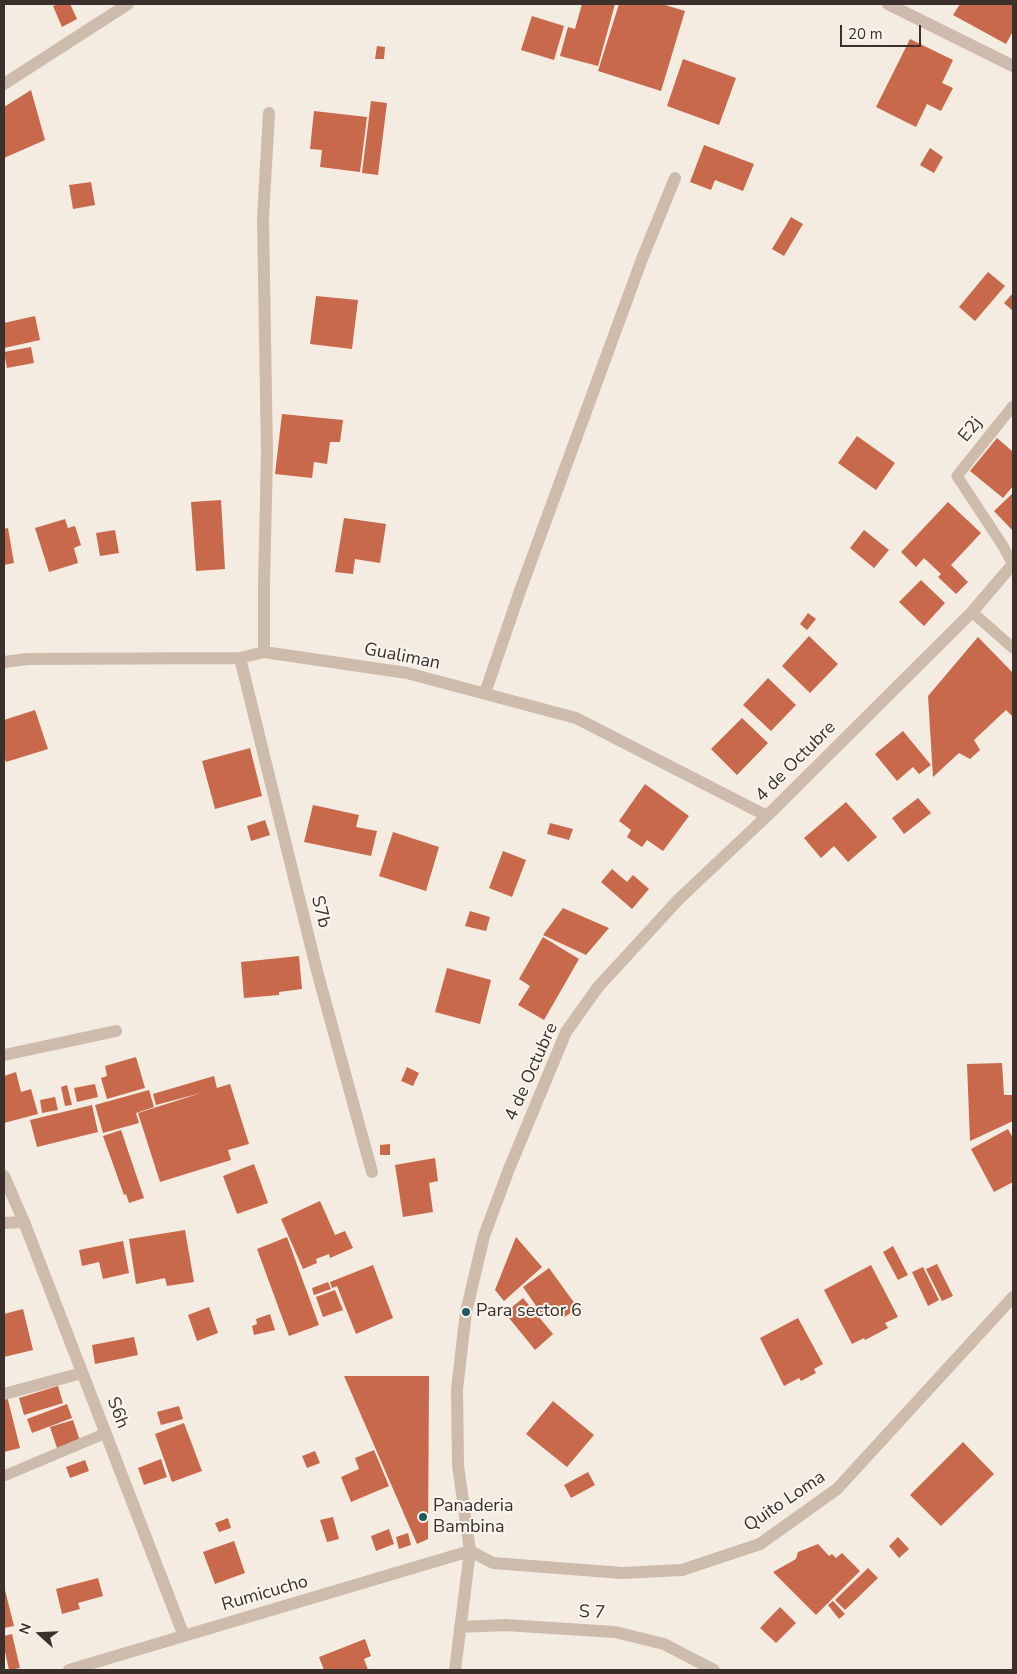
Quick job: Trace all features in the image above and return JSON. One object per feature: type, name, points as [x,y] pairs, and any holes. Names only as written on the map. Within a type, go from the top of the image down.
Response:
[{"type":"street","points":[[4,84],[128,4]]},
{"type":"street","points":[[888,4],[1013,66]]},
{"type":"street","points":[[264,652],[267,454],[263,218],[269,113]]},
{"type":"street","points":[[485,692],[520,591],[639,269],[675,178]]},
{"type":"street","name":"4 de Octubre","points":[[455,1670],[470,1551],[458,1466],[458,1389],[466,1312],[484,1236],[509,1169],[566,1032],[598,987],[679,899],[767,816],[972,612],[1013,564]]},
{"type":"street","name":"Gualiman","points":[[4,662],[27,659],[240,658],[264,652],[407,673],[485,692],[576,718],[767,816]]},
{"type":"street","name":"S7b","points":[[240,658],[317,971],[372,1172]]},
{"type":"street","points":[[4,1056],[116,1031]]},
{"type":"street","name":"S6h","points":[[4,1176],[24,1222],[184,1636]]},
{"type":"street","points":[[4,1223],[24,1222]]},
{"type":"street","name":"Quito Loma","points":[[470,1551],[493,1563],[622,1573],[682,1570],[760,1544],[838,1489],[1013,1297]]},
{"type":"street","points":[[4,1394],[82,1373]]},
{"type":"street","name":"Rumicucho","points":[[69,1670],[470,1551]]},
{"type":"street","name":"S 7","points":[[460,1627],[505,1625],[615,1632],[664,1644],[714,1670]]},
{"type":"lane","name":"E2j","points":[[1013,406],[957,476],[1013,564]]},
{"type":"lane","points":[[972,612],[1013,648]]},
{"type":"lane","points":[[4,1476],[106,1433]]},
{"type":"building","points":[[70,4],[77,19],[62,27],[53,6]]},
{"type":"building","points":[[582,4],[615,4],[598,66],[560,56],[568,27],[575,29]]},
{"type":"building","points":[[619,4],[662,4],[685,11],[661,91],[598,71]]},
{"type":"building","points":[[960,4],[1013,4],[1013,31],[1006,44],[953,15]]},
{"type":"building","points":[[532,16],[564,26],[554,60],[521,50]]},
{"type":"building","points":[[910,39],[953,60],[942,83],[953,88],[941,111],[927,104],[916,127],[876,107]]},
{"type":"building","points":[[377,46],[385,47],[384,59],[375,59]]},
{"type":"building","points":[[683,59],[736,78],[719,125],[667,106]]},
{"type":"building","points":[[31,90],[45,140],[4,158],[4,107]]},
{"type":"building","points":[[371,101],[387,103],[378,175],[362,173]]},
{"type":"building","points":[[314,111],[367,117],[360,172],[320,167],[322,150],[310,149]]},
{"type":"building","points":[[704,145],[754,164],[743,191],[715,180],[711,190],[690,182]]},
{"type":"building","points":[[930,148],[943,157],[934,173],[920,165]]},
{"type":"building","points":[[91,182],[95,205],[73,209],[69,185]]},
{"type":"building","points":[[791,217],[803,224],[784,256],[772,249]]},
{"type":"building","points":[[988,272],[1005,286],[975,321],[959,307]]},
{"type":"building","points":[[1013,293],[1013,311],[1004,303]]},
{"type":"building","points":[[316,296],[358,300],[352,349],[310,344]]},
{"type":"building","points":[[35,316],[40,340],[4,348],[4,323]]},
{"type":"building","points":[[31,347],[34,363],[7,368],[4,352]]},
{"type":"building","points":[[282,414],[343,420],[340,442],[330,442],[327,464],[314,462],[312,478],[275,474]]},
{"type":"building","points":[[857,436],[895,463],[876,490],[838,463]]},
{"type":"building","points":[[997,438],[1013,452],[1013,486],[1003,498],[970,471]]},
{"type":"building","points":[[1013,493],[1013,531],[994,511]]},
{"type":"building","points":[[221,500],[225,569],[196,571],[191,502]]},
{"type":"building","points":[[948,502],[981,533],[951,565],[968,582],[956,594],[938,577],[941,574],[924,558],[916,567],[901,552]]},
{"type":"building","points":[[344,518],[386,524],[380,563],[355,559],[353,574],[335,572]]},
{"type":"building","points":[[65,519],[68,528],[75,526],[81,545],[74,548],[78,563],[49,572],[35,528]]},
{"type":"building","points":[[8,528],[14,563],[4,565],[4,529]]},
{"type":"building","points":[[115,530],[119,553],[100,556],[96,533]]},
{"type":"building","points":[[864,530],[889,550],[874,568],[850,548]]},
{"type":"building","points":[[921,580],[945,603],[924,626],[899,602]]},
{"type":"building","points":[[808,613],[816,619],[807,630],[800,624]]},
{"type":"building","points":[[809,636],[838,664],[810,693],[782,666]]},
{"type":"building","points":[[978,637],[1013,673],[1013,717],[1006,710],[974,740],[980,750],[970,759],[959,753],[933,777],[928,696]]},
{"type":"building","points":[[768,678],[796,705],[771,731],[743,705]]},
{"type":"building","points":[[35,710],[48,749],[6,762],[4,755],[4,720]]},
{"type":"building","points":[[742,718],[768,743],[737,775],[711,749]]},
{"type":"building","points":[[903,731],[931,765],[919,774],[913,767],[897,781],[875,754]]},
{"type":"building","points":[[250,748],[262,796],[215,809],[202,761]]},
{"type":"building","points":[[645,784],[689,816],[663,851],[647,840],[642,847],[627,837],[631,830],[619,821]]},
{"type":"building","points":[[918,798],[931,813],[904,834],[892,818]]},
{"type":"building","points":[[846,802],[877,837],[848,862],[834,846],[821,858],[804,838]]},
{"type":"building","points":[[313,805],[359,815],[356,827],[377,831],[371,856],[304,842]]},
{"type":"building","points":[[265,820],[270,835],[251,841],[247,826]]},
{"type":"building","points":[[550,823],[573,829],[569,840],[547,834]]},
{"type":"building","points":[[393,832],[439,847],[426,891],[379,876]]},
{"type":"building","points":[[503,851],[526,860],[512,897],[489,888]]},
{"type":"building","points":[[612,869],[627,882],[633,875],[649,889],[632,909],[601,882]]},
{"type":"building","points":[[563,908],[609,928],[586,955],[543,935]]},
{"type":"building","points":[[470,911],[490,917],[486,931],[465,926]]},
{"type":"building","points":[[543,937],[579,959],[544,1020],[518,1005],[530,986],[519,979]]},
{"type":"building","points":[[299,956],[302,989],[279,992],[279,995],[244,998],[241,962]]},
{"type":"building","points":[[447,968],[491,980],[480,1024],[435,1012]]},
{"type":"building","points":[[136,1057],[145,1088],[107,1099],[101,1078],[107,1076],[105,1066]]},
{"type":"building","points":[[1002,1063],[1004,1095],[1013,1095],[1013,1121],[970,1141],[967,1064]]},
{"type":"building","points":[[407,1067],[419,1073],[413,1086],[401,1081]]},
{"type":"building","points":[[16,1072],[21,1092],[31,1089],[38,1114],[4,1123],[4,1076]]},
{"type":"building","points":[[214,1076],[217,1088],[230,1084],[249,1144],[228,1150],[231,1160],[160,1182],[138,1113],[201,1093],[156,1105],[153,1094]]},
{"type":"building","points":[[95,1084],[98,1097],[77,1102],[74,1088]]},
{"type":"building","points":[[67,1085],[72,1105],[65,1106],[61,1087]]},
{"type":"building","points":[[149,1090],[154,1107],[136,1113],[139,1123],[103,1133],[95,1105]]},
{"type":"building","points":[[55,1097],[58,1110],[42,1113],[40,1100]]},
{"type":"building","points":[[92,1105],[98,1132],[37,1147],[30,1120]]},
{"type":"building","points":[[1008,1129],[1013,1138],[1013,1182],[994,1192],[971,1149]]},
{"type":"building","points":[[121,1130],[144,1198],[129,1203],[126,1194],[124,1195],[103,1136]]},
{"type":"building","points":[[390,1144],[390,1155],[380,1155],[380,1145]]},
{"type":"building","points":[[435,1158],[438,1181],[429,1183],[433,1212],[403,1217],[395,1165]]},
{"type":"building","points":[[254,1164],[268,1203],[237,1214],[223,1176]]},
{"type":"building","points":[[320,1201],[335,1235],[345,1231],[353,1248],[330,1258],[329,1254],[316,1259],[317,1263],[303,1269],[281,1219]]},
{"type":"building","points":[[185,1230],[194,1282],[167,1286],[165,1278],[136,1284],[129,1239]]},
{"type":"building","points":[[287,1237],[319,1325],[289,1336],[257,1249]]},
{"type":"building","points":[[516,1237],[542,1267],[504,1301],[495,1290]]},
{"type":"building","points":[[123,1241],[129,1273],[103,1279],[99,1262],[82,1266],[79,1250]]},
{"type":"building","points":[[893,1246],[908,1275],[898,1280],[883,1252]]},
{"type":"building","points":[[937,1264],[953,1296],[942,1301],[926,1269]]},
{"type":"building","points":[[373,1265],[393,1318],[356,1334],[337,1286],[332,1288],[330,1282]]},
{"type":"building","points":[[871,1265],[898,1317],[885,1323],[888,1328],[865,1340],[864,1338],[852,1344],[824,1290]]},
{"type":"building","points":[[923,1267],[939,1300],[928,1306],[912,1272]]},
{"type":"building","points":[[549,1268],[578,1308],[563,1318],[555,1307],[543,1316],[523,1287]]},
{"type":"building","points":[[328,1282],[331,1289],[314,1295],[312,1288]]},
{"type":"building","points":[[335,1290],[343,1310],[323,1317],[316,1297]]},
{"type":"building","points":[[523,1298],[553,1334],[535,1350],[505,1313]]},
{"type":"building","points":[[209,1307],[218,1333],[197,1341],[188,1315]]},
{"type":"building","points":[[23,1309],[33,1350],[4,1357],[4,1314]]},
{"type":"building","points":[[270,1314],[275,1330],[254,1335],[252,1326],[257,1324],[256,1319]]},
{"type":"building","points":[[798,1318],[823,1364],[814,1369],[816,1373],[801,1381],[799,1378],[784,1386],[760,1338]]},
{"type":"building","points":[[134,1337],[138,1355],[95,1364],[92,1345]]},
{"type":"building","points":[[344,1376],[429,1376],[428,1539],[417,1544]]},
{"type":"building","points":[[58,1386],[63,1403],[24,1415],[19,1398]]},
{"type":"building","points":[[7,1396],[20,1448],[4,1452],[4,1397]]},
{"type":"building","points":[[553,1401],[594,1435],[567,1467],[526,1434]]},
{"type":"building","points":[[67,1404],[72,1418],[32,1433],[27,1419]]},
{"type":"building","points":[[179,1406],[183,1419],[161,1425],[157,1412]]},
{"type":"building","points":[[73,1420],[80,1441],[57,1448],[50,1427]]},
{"type":"building","points":[[184,1423],[202,1471],[172,1482],[155,1434]]},
{"type":"building","points":[[963,1442],[994,1474],[941,1526],[910,1495]]},
{"type":"building","points":[[374,1450],[389,1486],[351,1502],[341,1477],[359,1469],[355,1458]]},
{"type":"building","points":[[315,1451],[320,1463],[307,1468],[302,1456]]},
{"type":"building","points":[[161,1459],[167,1477],[144,1485],[138,1468]]},
{"type":"building","points":[[85,1460],[89,1471],[70,1478],[66,1467]]},
{"type":"building","points":[[588,1472],[595,1485],[571,1498],[564,1485]]},
{"type":"building","points":[[333,1517],[339,1539],[327,1542],[320,1520]]},
{"type":"building","points":[[228,1518],[231,1528],[219,1532],[215,1523]]},
{"type":"building","points":[[389,1529],[394,1544],[376,1551],[371,1536]]},
{"type":"building","points":[[408,1533],[411,1545],[399,1549],[396,1537]]},
{"type":"building","points":[[898,1537],[909,1549],[899,1558],[889,1546]]},
{"type":"building","points":[[234,1541],[245,1573],[215,1584],[203,1552]]},
{"type":"building","points":[[818,1544],[829,1556],[832,1554],[836,1558],[842,1553],[860,1571],[816,1615],[773,1572],[796,1559],[798,1552]]},
{"type":"building","points":[[868,1568],[878,1578],[845,1610],[835,1600]]},
{"type":"building","points":[[98,1578],[103,1596],[78,1603],[80,1609],[62,1614],[56,1589]]},
{"type":"building","points":[[4,1586],[14,1626],[4,1628]]},
{"type":"building","points":[[833,1601],[845,1614],[839,1619],[828,1605]]},
{"type":"building","points":[[780,1607],[796,1623],[776,1643],[760,1628]]},
{"type":"building","points":[[12,1634],[20,1668],[9,1670],[4,1647],[4,1636]]},
{"type":"building","points":[[365,1639],[371,1656],[364,1659],[368,1670],[324,1670],[319,1657]]},
{"type":"place","name":"Para sector 6","points":[[466,1312]]},
{"type":"place","name":"Panaderia Bambina","points":[[423,1517]]}]
